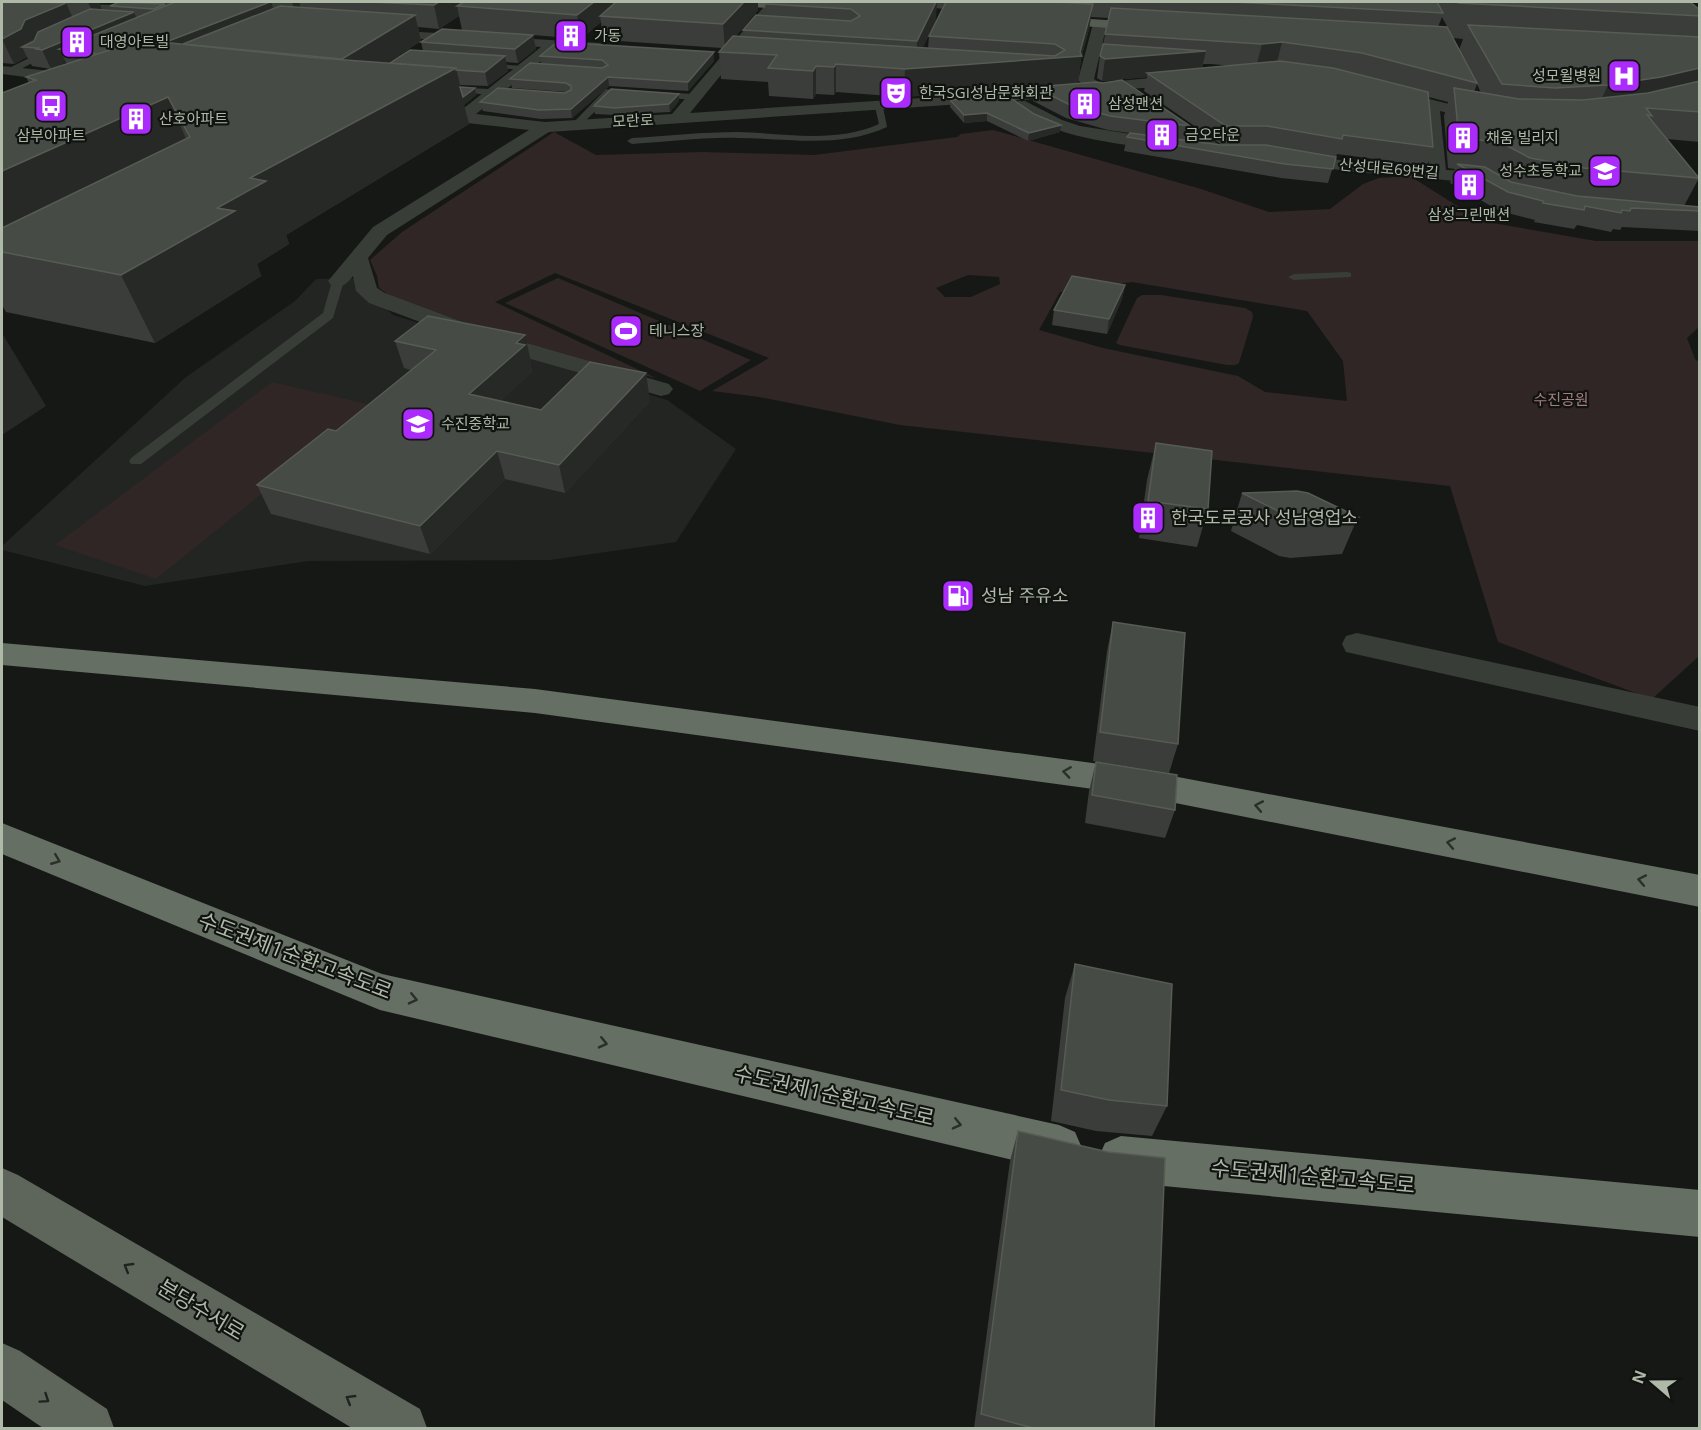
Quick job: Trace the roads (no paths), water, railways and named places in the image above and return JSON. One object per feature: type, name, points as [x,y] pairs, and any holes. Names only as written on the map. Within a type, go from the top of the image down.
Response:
[{"type":"highway","points":[[2,654],[535,701],[1119,779],[1700,891]]},
{"type":"highway","name":"수도권제1순환고속도로","points":[[2,838],[380,992],[1096,1156],[1700,1214]]},
{"type":"highway","name":"분당수서로","points":[[2,1191],[401,1428]]},
{"type":"highway","points":[[2,1369],[88,1428]]},
{"type":"main road","points":[[733,2],[819,7]]},
{"type":"main road","points":[[1031,14],[1157,21],[1100,24],[1031,14]]},
{"type":"street","points":[[2,4],[172,11]]},
{"type":"street","points":[[676,119],[773,4]]},
{"type":"street","points":[[1086,80],[1096,60],[1100,24]]},
{"type":"street","points":[[423,48],[458,25]]},
{"type":"street","points":[[752,29],[774,30]]},
{"type":"street","points":[[362,31],[617,48]]},
{"type":"street","points":[[585,46],[601,32]]},
{"type":"street","points":[[463,116],[554,44]]},
{"type":"street","points":[[707,54],[753,57]]},
{"type":"street","points":[[6,76],[39,74],[92,80]]},
{"type":"street","points":[[1053,77],[1086,80],[1100,90]]},
{"type":"street","name":"모란로","points":[[403,111],[545,127],[879,107],[1100,90],[1204,78]]},
{"type":"street","points":[[1125,87],[1218,152]]},
{"type":"street","points":[[1367,88],[1432,106],[1501,120]]},
{"type":"street","points":[[1012,97],[1040,117],[1084,134],[1218,152],[1240,152]]},
{"type":"street","points":[[1474,99],[1484,118]]},
{"type":"street","points":[[1432,106],[1438,173]]},
{"type":"street","points":[[338,281],[380,231],[545,127]]},
{"type":"street","name":"산성대로69번길","points":[[1273,153],[1345,166],[1482,178],[1510,194]]},
{"type":"street","points":[[358,258],[367,291],[377,298],[490,340],[661,390]]},
{"type":"street","points":[[1357,644],[1700,719]]},
{"type":"lane","points":[[108,19],[144,2]]},
{"type":"lane","points":[[6,76],[39,56],[41,48],[51,44]]},
{"type":"lane","points":[[477,64],[547,69]]},
{"type":"lane","points":[[39,74],[67,66]]},
{"type":"lane","points":[[438,88],[525,94]]},
{"type":"lane","points":[[577,124],[609,91],[620,92]]},
{"type":"lane","points":[[641,93],[695,97]]},
{"type":"lane","points":[[632,141],[736,135],[822,138],[871,133],[884,125],[879,107]]},
{"type":"lane","points":[[1294,277],[1347,275]]},
{"type":"lane","points":[[136,461],[329,315],[338,281]]},
{"type":"place","name":"가동","points":[[571,36]]},
{"type":"place","name":"대영아트빌","points":[[77,42]]},
{"type":"place","name":"성모윌병원","points":[[1624,76]]},
{"type":"place","name":"한국SGI성남문화회관","points":[[896,93]]},
{"type":"place","name":"삼성맨션","points":[[1085,104]]},
{"type":"place","name":"삼부아파트","points":[[51,106]]},
{"type":"place","name":"산호아파트","points":[[136,119]]},
{"type":"place","name":"금오타운","points":[[1162,135]]},
{"type":"place","name":"채움 빌리지","points":[[1463,138]]},
{"type":"place","name":"성수초등학교","points":[[1605,171]]},
{"type":"place","name":"삼성그린맨션","points":[[1469,185]]},
{"type":"place","name":"테니스장","points":[[626,331]]},
{"type":"place","name":"수진중학교","points":[[418,424]]},
{"type":"place","name":"한국도로공사 성남영업소","points":[[1148,518]]},
{"type":"place","name":"성남 주유소","points":[[958,596]]},
{"type":"park label","name":"수진공원","points":[[1561,400]]}]
